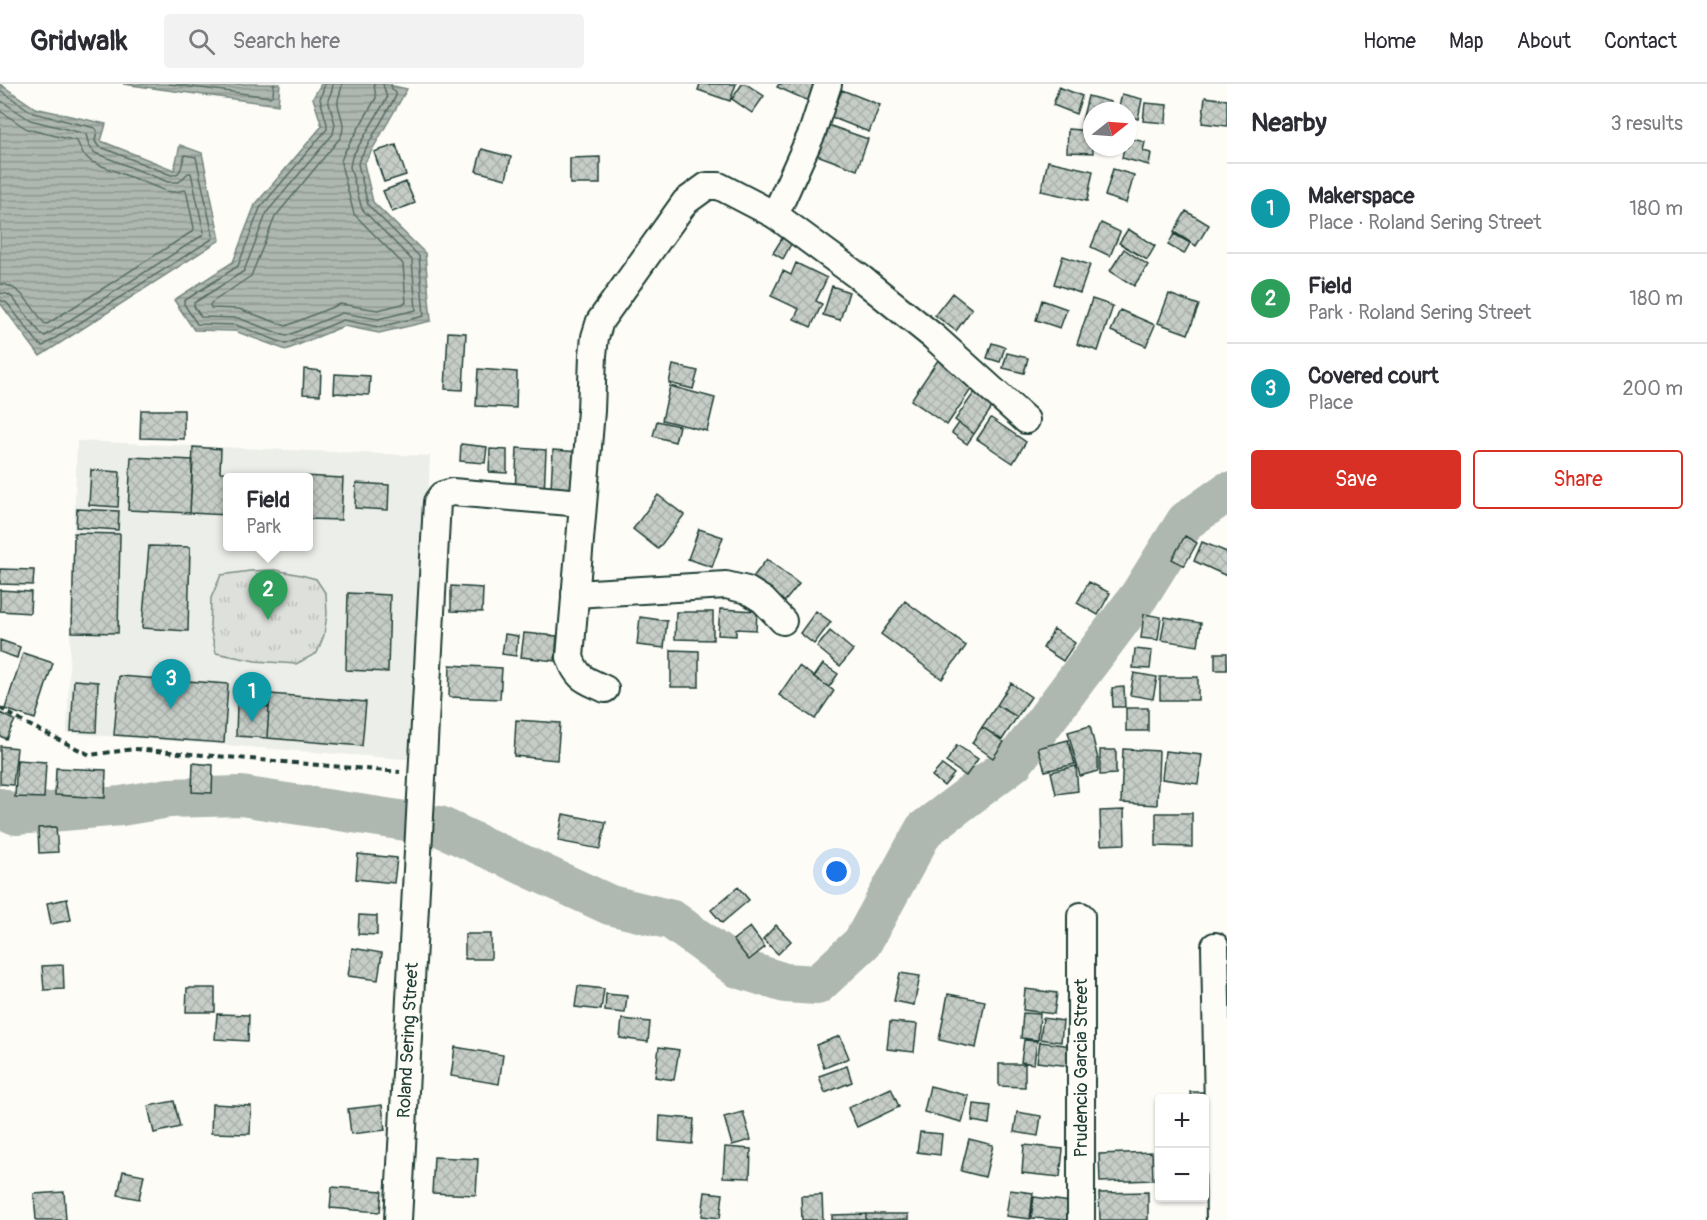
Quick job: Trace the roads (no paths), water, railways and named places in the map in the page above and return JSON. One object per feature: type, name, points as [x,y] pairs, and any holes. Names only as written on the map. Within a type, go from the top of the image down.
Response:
[{"type":"street","points":[[775,214],[812,133],[828,84]]},
{"type":"street","points":[[605,689],[581,678],[574,670],[570,657],[595,337],[600,321],[685,202],[707,186],[719,186],[775,214],[862,279],[934,337],[1026,420]]},
{"type":"street","name":"Roland Sering Street","points":[[398,1220],[437,502],[442,495],[452,492],[582,502]]},
{"type":"street","points":[[575,594],[726,585],[747,590],[762,600],[783,621]]},
{"type":"street","name":"Prudencio Garcia Street","points":[[1081,916],[1081,1220]]},
{"type":"street","points":[[1215,946],[1220,1220]]},
{"type":"water","points":[[0,84],[35,108],[106,124],[101,141],[174,170],[180,145],[202,153],[220,240],[40,356],[0,303]]},
{"type":"water","points":[[123,84],[280,84],[278,105]]},
{"type":"water","points":[[321,84],[384,84],[407,89],[364,164],[373,202],[425,253],[431,321],[379,333],[344,326],[286,350],[235,331],[194,330],[174,300],[233,262],[255,205],[322,126],[313,98]]},
{"type":"waterway","points":[[0,808],[16,815],[121,806],[169,798],[241,796],[439,826],[610,905],[672,920],[738,968],[785,983],[817,985],[862,943],[924,830],[1014,762],[1139,596],[1186,521],[1227,492]]},
{"type":"place","name":"Field","points":[[268,620]]},
{"type":"place","name":"Covered court","points":[[171,709]]},
{"type":"place","name":"Makerspace","points":[[252,722]]}]
